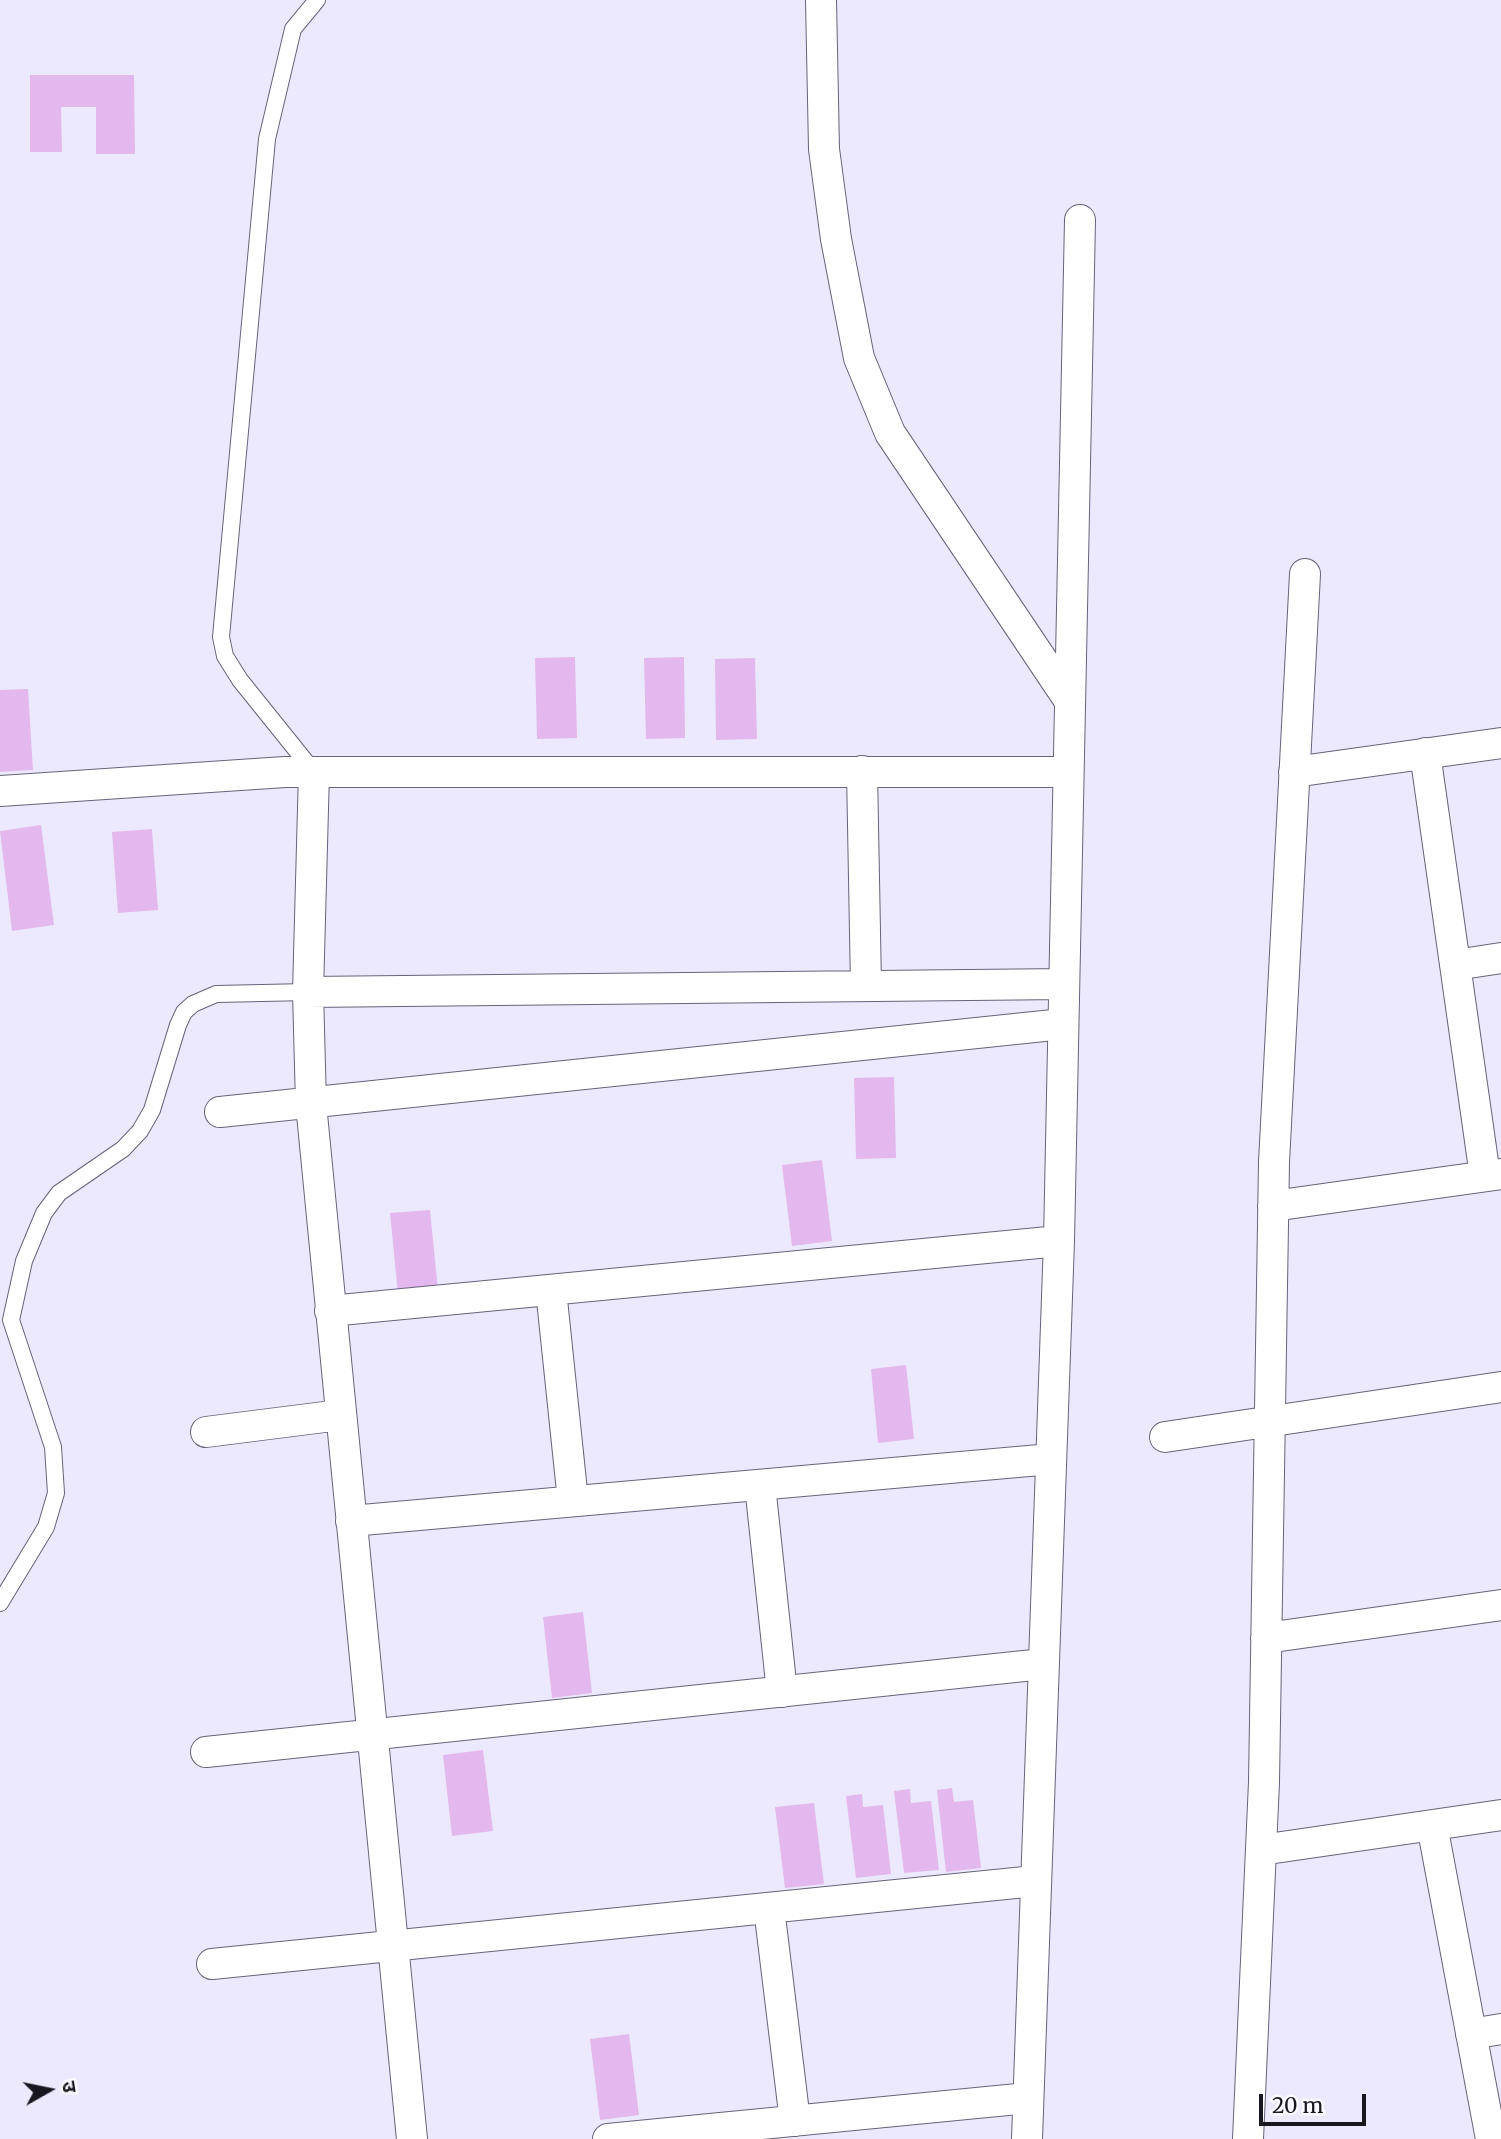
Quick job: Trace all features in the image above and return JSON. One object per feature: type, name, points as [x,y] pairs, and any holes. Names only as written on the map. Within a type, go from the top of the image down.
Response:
[{"type":"street","points":[[821,0],[824,149],[836,239],[859,358],[890,433],[1069,700]]},
{"type":"street","points":[[1027,2139],[1059,1241],[1080,220]]},
{"type":"street","points":[[1248,2139],[1261,1850],[1273,1206],[1305,574]]},
{"type":"street","points":[[1294,772],[1501,743]]},
{"type":"street","points":[[1273,1206],[1493,1175],[1455,965],[1425,754]]},
{"type":"street","points":[[862,771],[866,986]]},
{"type":"street","points":[[314,772],[309,992],[311,1104],[412,2139]]},
{"type":"street","points":[[0,791],[314,772],[1068,772]]},
{"type":"street","points":[[1455,965],[1501,958]]},
{"type":"street","points":[[309,992],[1064,984]]},
{"type":"street","points":[[220,1112],[1063,1024]]},
{"type":"street","points":[[330,1311],[1059,1241]]},
{"type":"street","points":[[551,1290],[573,1501]]},
{"type":"street","points":[[1165,1437],[1270,1419],[1501,1387]]},
{"type":"street","points":[[205,1432],[340,1415]]},
{"type":"street","points":[[351,1521],[1051,1459]]},
{"type":"street","points":[[760,1485],[782,1692]]},
{"type":"street","points":[[1266,1638],[1501,1605]]},
{"type":"street","points":[[206,1752],[1043,1664]]},
{"type":"street","points":[[1261,1850],[1501,1815]]},
{"type":"street","points":[[1432,1825],[1491,2139]]},
{"type":"street","points":[[212,1964],[1035,1881]]},
{"type":"street","points":[[769,1908],[795,2121]]},
{"type":"street","points":[[1471,2034],[1501,2029]]},
{"type":"street","points":[[608,2139],[1028,2098]]},
{"type":"lane","points":[[314,772],[240,680],[225,656],[221,637],[267,139],[293,29],[317,0]]},
{"type":"lane","points":[[0,1603],[46,1527],[56,1493],[53,1447],[11,1320],[24,1261],[44,1213],[59,1193],[123,1149],[140,1131],[152,1110],[178,1025],[184,1012],[193,1004],[216,993],[309,992]]},
{"type":"building","points":[[30,75],[134,75],[135,154],[96,154],[96,107],[61,107],[62,152],[30,152]]},
{"type":"building","points":[[575,657],[577,738],[537,739],[535,658]]},
{"type":"building","points":[[684,657],[685,738],[646,739],[644,658]]},
{"type":"building","points":[[755,658],[757,739],[716,740],[715,659]]},
{"type":"building","points":[[28,689],[33,770],[0,772],[0,690]]},
{"type":"building","points":[[41,825],[54,925],[12,931],[0,831]]},
{"type":"building","points":[[152,829],[158,910],[118,913],[112,832]]},
{"type":"building","points":[[894,1077],[896,1158],[856,1159],[854,1078]]},
{"type":"building","points":[[822,1160],[832,1241],[792,1246],[782,1165]]},
{"type":"building","points":[[430,1210],[438,1290],[398,1294],[390,1213]]},
{"type":"building","points":[[906,1365],[914,1439],[878,1443],[871,1369]]},
{"type":"building","points":[[583,1612],[592,1693],[552,1698],[543,1617]]},
{"type":"building","points":[[483,1750],[493,1831],[452,1836],[443,1755]]},
{"type":"building","points":[[952,1788],[954,1802],[973,1800],[981,1868],[946,1872],[937,1790]]},
{"type":"building","points":[[910,1789],[911,1803],[931,1801],[939,1870],[904,1873],[894,1791]]},
{"type":"building","points":[[862,1794],[863,1807],[883,1805],[891,1874],[856,1878],[846,1796]]},
{"type":"building","points":[[814,1803],[824,1884],[785,1888],[775,1807]]},
{"type":"building","points":[[629,2034],[639,2115],[600,2120],[590,2039]]}]
